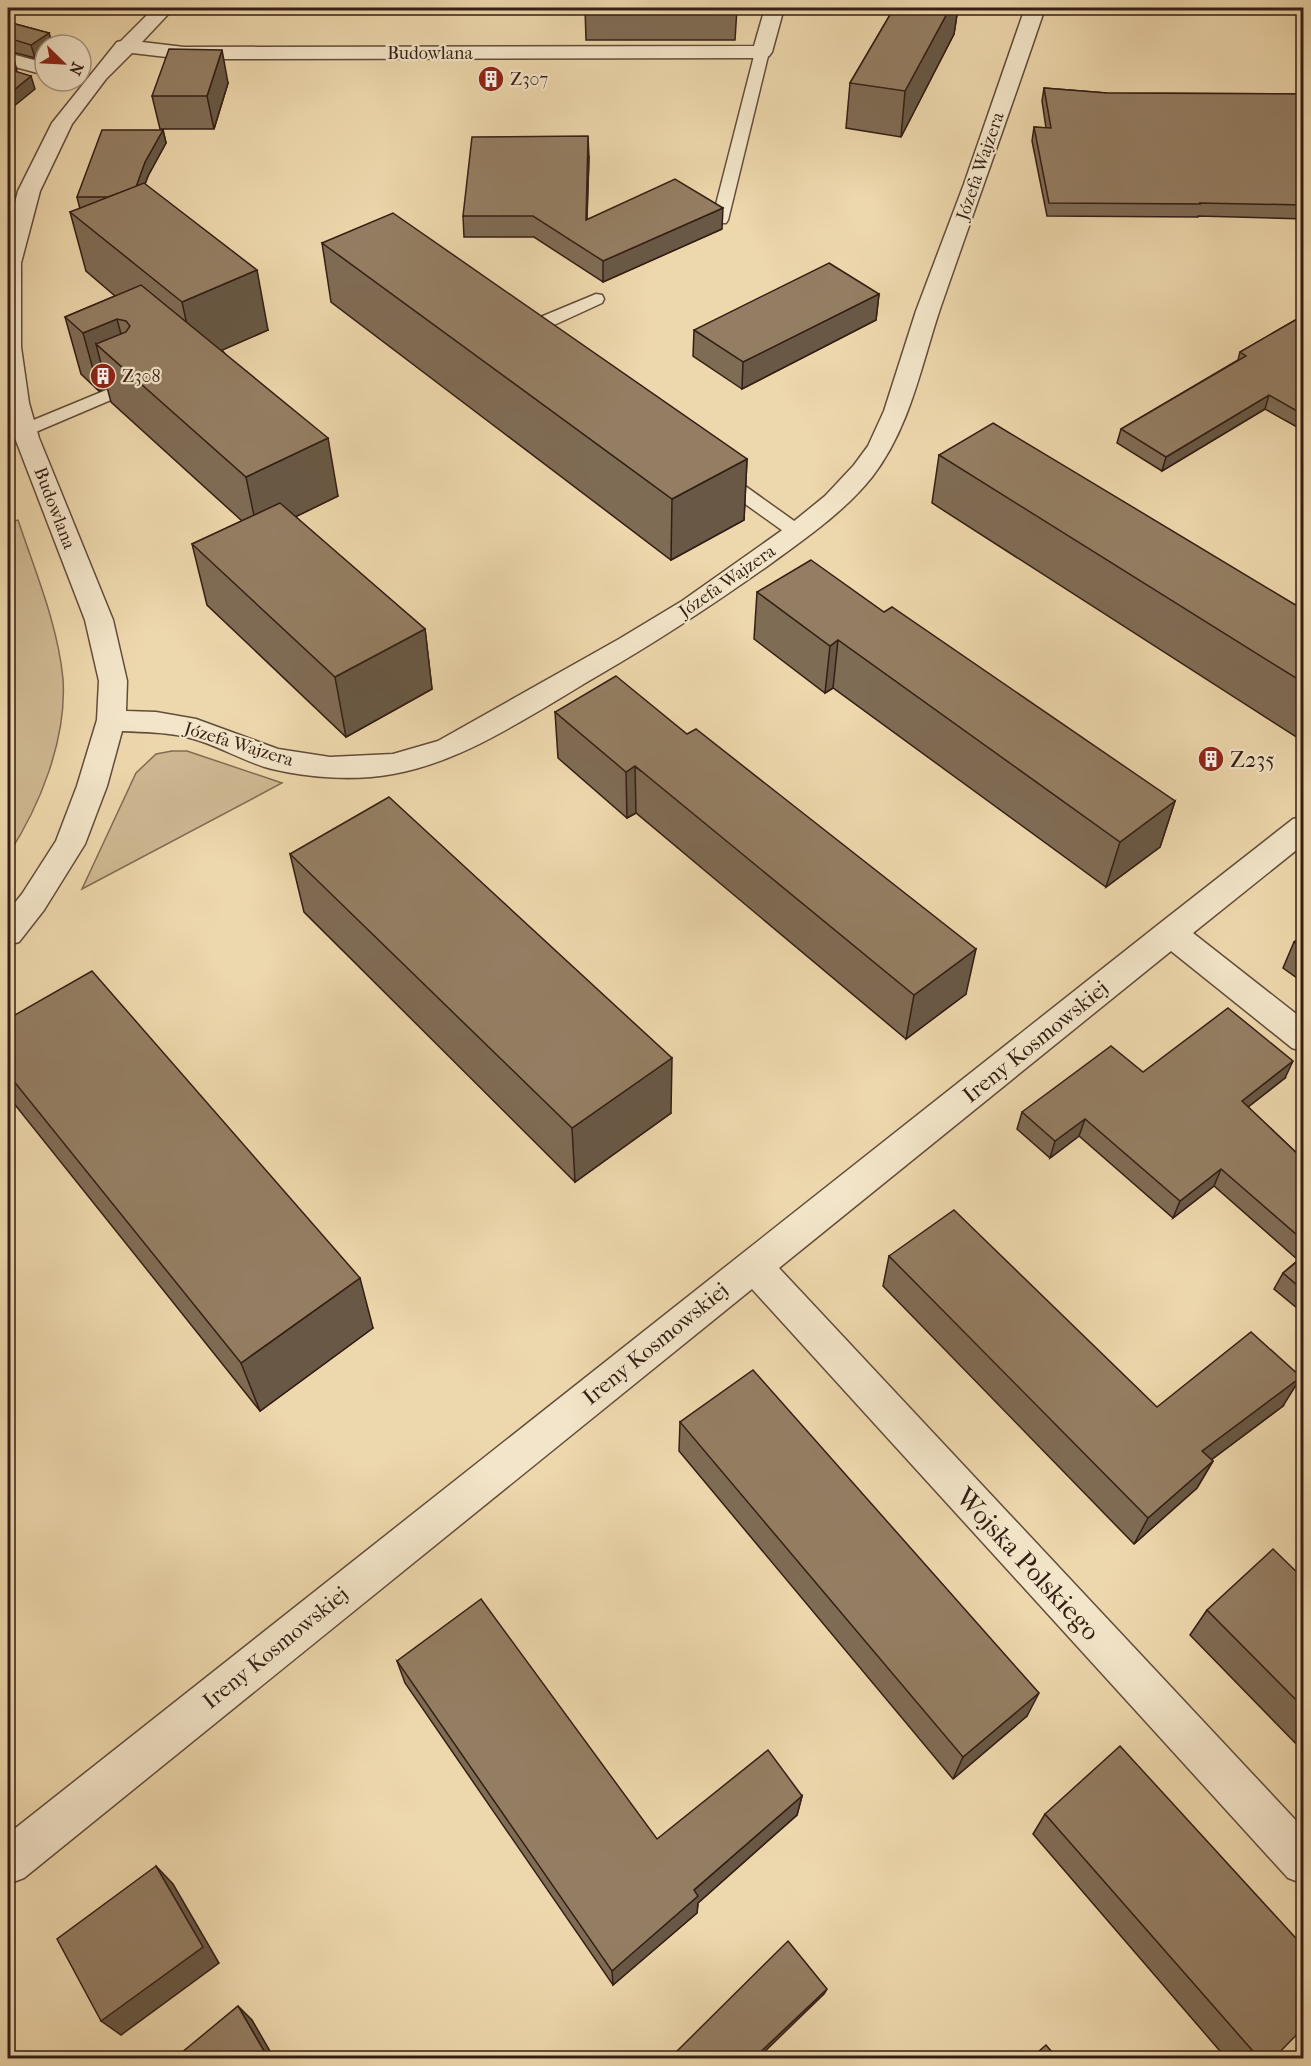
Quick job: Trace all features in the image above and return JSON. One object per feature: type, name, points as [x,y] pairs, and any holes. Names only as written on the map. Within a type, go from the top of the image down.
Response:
[{"type":"street","name":"Budowlana","points":[[93,72],[165,8]]},
{"type":"street","points":[[762,52],[774,8]]},
{"type":"street","name":"Józefa Wajzera","points":[[111,720],[156,722],[196,729],[274,759],[330,767],[393,764],[448,748],[590,669],[692,608],[796,532],[834,502],[863,471],[880,446],[896,411],[928,311],[975,184],[1035,8]]},
{"type":"street","name":"Budowlana","points":[[124,46],[184,53],[762,52]]},
{"type":"street","points":[[8,60],[33,66]]},
{"type":"street","name":"Budowlana","points":[[8,933],[33,902],[70,844],[92,786],[111,720],[113,681],[99,620],[25,430],[17,403],[9,347],[10,263],[29,191],[80,93]]},
{"type":"street","name":"Ireny Kosmowskiej","points":[[8,1862],[1304,827]]},
{"type":"street","points":[[1170,933],[1304,1039]]},
{"type":"street","name":"Wojska Polskiego","points":[[753,1265],[1304,1862]]},
{"type":"lane","points":[[720,220],[762,52]]},
{"type":"lane","points":[[539,346],[520,332],[596,299]]},
{"type":"lane","points":[[25,430],[133,384]]},
{"type":"lane","points":[[701,463],[796,532]]},
{"type":"shaded area","points":[[18,520],[45,598],[56,639],[63,679],[63,702],[56,748],[41,794],[8,855],[8,522]]},
{"type":"shaded area","points":[[187,751],[282,783],[82,889],[136,773],[156,754]]},
{"type":"building","points":[[894,8],[950,8],[905,91],[850,83]]},
{"type":"building","points":[[8,22],[49,33],[33,33],[31,45],[8,38]]},
{"type":"building","points":[[169,49],[222,50],[207,96],[152,96]]},
{"type":"building","points":[[8,69],[31,76],[8,95]]},
{"type":"building","points":[[1044,88],[1107,93],[1304,94],[1304,205],[1049,203],[1034,127],[1051,128]]},
{"type":"building","points":[[102,130],[163,130],[145,162],[136,187],[108,197],[77,197]]},
{"type":"building","points":[[588,136],[586,220],[675,179],[723,208],[603,261],[533,216],[463,216],[472,137]]},
{"type":"building","points":[[144,183],[257,270],[182,302],[70,212]]},
{"type":"building","points":[[393,213],[747,459],[672,499],[322,243]]},
{"type":"building","points":[[829,263],[879,294],[743,362],[694,330]]},
{"type":"building","points":[[141,285],[328,438],[246,477],[96,344],[126,332],[130,326],[126,321],[117,319],[83,333],[65,317]]},
{"type":"building","points":[[1304,315],[1304,415],[1269,395],[1166,457],[1121,429],[1246,356],[1240,352]]},
{"type":"building","points":[[993,423],[1304,610],[1304,683],[939,455]]},
{"type":"building","points":[[280,503],[425,629],[335,677],[192,544]]},
{"type":"building","points":[[811,560],[884,612],[892,607],[1175,801],[1120,842],[838,640],[830,646],[757,592]]},
{"type":"building","points":[[616,676],[687,734],[696,729],[976,949],[914,995],[635,766],[626,772],[555,712]]},
{"type":"building","points":[[389,797],[672,1058],[572,1128],[290,854]]},
{"type":"building","points":[[1304,935],[1304,949],[1294,942]]},
{"type":"building","points":[[92,971],[360,1278],[241,1363],[8,1074],[8,1019]]},
{"type":"building","points":[[1228,1008],[1293,1061],[1242,1101],[1304,1160],[1304,1241],[1221,1169],[1180,1201],[1085,1119],[1055,1141],[1022,1112],[1111,1046],[1143,1072]]},
{"type":"building","points":[[954,1210],[1157,1407],[1251,1332],[1301,1377],[1202,1451],[1213,1461],[1148,1518],[889,1256]]},
{"type":"building","points":[[1304,1256],[1304,1291],[1283,1273]]},
{"type":"building","points":[[753,1370],[1039,1693],[963,1757],[680,1422]]},
{"type":"building","points":[[1273,1549],[1304,1579],[1304,1708],[1207,1610]]},
{"type":"building","points":[[481,1599],[657,1839],[768,1750],[802,1796],[694,1890],[698,1896],[612,1971],[397,1661]]},
{"type":"building","points":[[1120,1746],[1304,1947],[1304,2027],[1274,2058],[1259,2058],[1045,1814]]},
{"type":"building","points":[[156,1866],[203,1947],[101,2021],[57,1939]]},
{"type":"building","points":[[788,1941],[827,1989],[754,2058],[670,2058]]},
{"type":"building","points":[[238,2006],[268,2058],[175,2058]]},
{"type":"building","points":[[1046,2045],[1057,2058],[1031,2058]]},
{"type":"place","name":"Z307","points":[[491,79]]},
{"type":"place","name":"Z308","points":[[103,376]]},
{"type":"place","name":"Z235","points":[[1211,759]]}]
